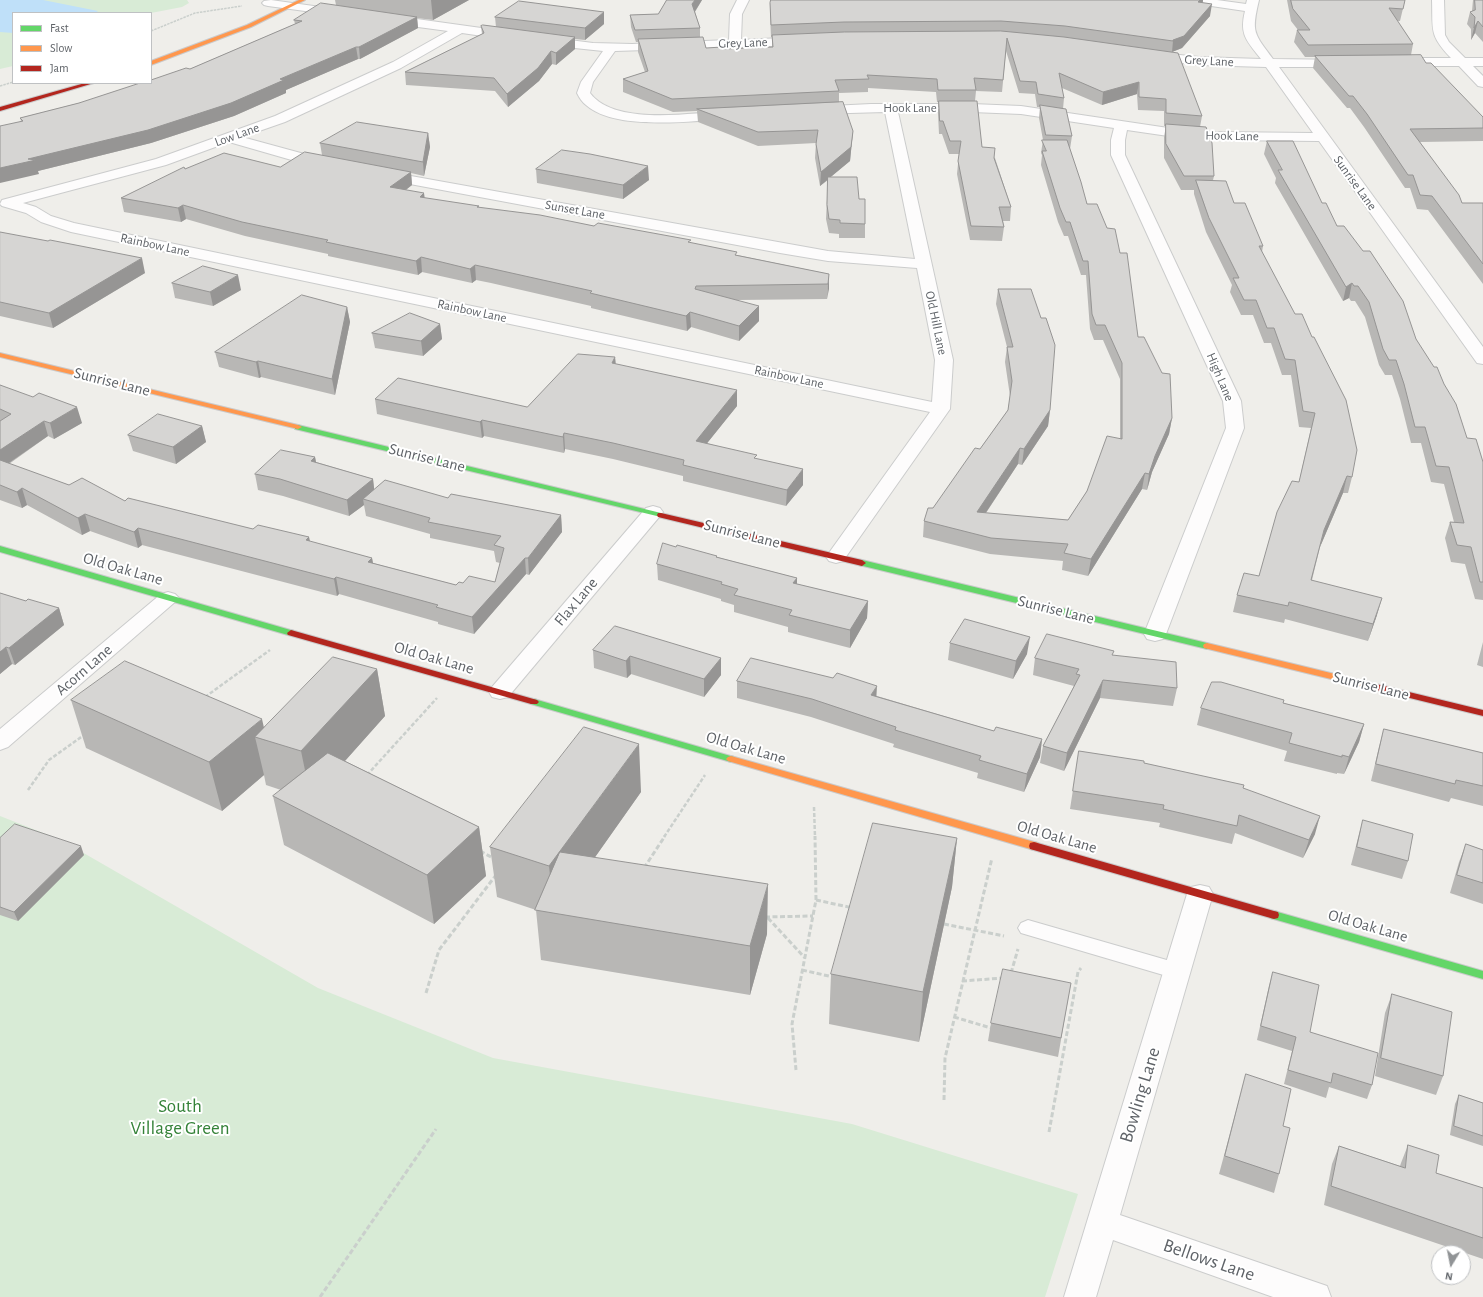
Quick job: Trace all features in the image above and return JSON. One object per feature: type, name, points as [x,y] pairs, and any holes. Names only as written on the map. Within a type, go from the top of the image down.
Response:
[{"type":"street","points":[[152,63],[228,34],[303,0]]},
{"type":"street","points":[[735,44],[736,14],[743,0]]},
{"type":"street","points":[[1191,0],[1252,4]]},
{"type":"street","points":[[1438,0],[1439,35],[1444,44],[1483,83]]},
{"type":"street","points":[[256,8],[271,1],[291,6],[353,15]]},
{"type":"street","name":"Sunrise Lane","points":[[1252,4],[1248,22],[1250,36],[1322,137],[1477,342],[1483,359]]},
{"type":"street","points":[[376,18],[522,38]]},
{"type":"street","name":"Low Lane","points":[[3,204],[161,162],[280,120],[377,75],[460,29]]},
{"type":"street","name":"Grey Lane","points":[[538,40],[593,47],[612,47],[735,44],[813,40]]},
{"type":"street","points":[[612,47],[587,82],[583,92],[591,104],[604,110],[626,116],[669,118],[738,114]]},
{"type":"street","name":"Grey Lane","points":[[1140,54],[1185,60],[1270,63],[1355,63]]},
{"type":"street","points":[[1385,62],[1483,62]]},
{"type":"street","points":[[0,109],[88,84]]},
{"type":"street","name":"Hook Lane","points":[[800,111],[891,108],[972,108],[1021,110],[1174,133],[1216,136],[1322,137]]},
{"type":"street","name":"Old Hill Lane","points":[[891,108],[944,360],[941,409]]},
{"type":"street","name":"High Lane","points":[[1121,125],[1118,140],[1118,156],[1232,401],[1235,428],[1155,634]]},
{"type":"street","points":[[230,138],[302,159],[341,167]]},
{"type":"street","name":"Sunset Lane","points":[[368,172],[828,256],[924,264]]},
{"type":"street","name":"Rainbow Lane","points":[[3,204],[31,210],[46,219],[71,227],[941,409]]},
{"type":"street","name":"Sunrise Lane","points":[[0,355],[1483,713]]},
{"type":"street","points":[[836,557],[941,409]]},
{"type":"street","name":"Flax Lane","points":[[500,692],[653,512]]},
{"type":"street","name":"Old Oak Lane","points":[[0,549],[1483,975]]},
{"type":"street","name":"Acorn Lane","points":[[0,742],[168,598]]},
{"type":"street","name":"Bowling Lane","points":[[1080,1297],[1200,894]]},
{"type":"street","name":"Bellows Lane","points":[[1102,1222],[1315,1297]]},
{"type":"lane","points":[[1025,934],[1096,948],[1177,971]]},
{"type":"path","points":[[152,31],[195,13],[239,5],[256,8]]},
{"type":"path","points":[[0,86],[12,82]]},
{"type":"path","points":[[203,698],[294,633]]},
{"type":"path","points":[[362,780],[454,679]]},
{"type":"path","points":[[28,790],[49,760],[88,732]]},
{"type":"path","points":[[640,873],[718,755]]},
{"type":"path","points":[[796,1070],[792,1024],[816,900],[813,782]]},
{"type":"path","points":[[944,1100],[945,1058],[997,835]]},
{"type":"path","points":[[478,850],[498,860]]},
{"type":"path","points":[[426,993],[439,950],[497,873]]},
{"type":"path","points":[[493,878],[500,881]]},
{"type":"path","points":[[816,900],[860,909]]},
{"type":"path","points":[[760,916],[813,916]]},
{"type":"path","points":[[768,917],[804,958]]},
{"type":"path","points":[[944,924],[974,930],[1025,934],[1016,953],[1010,977],[962,981]]},
{"type":"path","points":[[1049,1132],[1078,972],[1096,948]]},
{"type":"path","points":[[802,970],[841,979]]},
{"type":"path","points":[[954,1017],[992,1028]]},
{"type":"path","points":[[320,1297],[436,1129]]},
{"type":"green space","points":[[0,0],[187,0],[189,3],[182,7],[152,13],[12,12],[12,66],[0,69]]},
{"type":"green space","name":"South Village Green","points":[[0,816],[61,840],[318,988],[493,1058],[852,1124],[1078,1194],[1045,1297],[0,1297]]},
{"type":"water","points":[[0,0],[43,0],[98,11],[12,12],[12,33],[0,32]]},
{"type":"building","points":[[667,0],[695,0],[692,4],[700,28],[635,30],[630,15],[658,14]]},
{"type":"building","points":[[771,0],[1200,0],[1198,2],[1212,4],[1184,36],[1173,41],[1065,26],[1001,21],[844,22],[771,25]]},
{"type":"building","points":[[1291,0],[1405,0],[1403,9],[1389,8],[1413,44],[1308,45],[1297,30],[1310,30],[1293,9]]},
{"type":"building","points":[[1475,0],[1483,0],[1483,27],[1478,21],[1474,28],[1475,17],[1470,12],[1475,10]]},
{"type":"building","points":[[519,1],[604,12],[585,28],[495,17]]},
{"type":"building","points":[[321,3],[417,17],[359,47],[280,79],[284,80],[231,103],[148,130],[28,159],[36,160],[0,168],[0,126],[23,121],[20,118],[79,103],[137,84],[152,84],[152,80],[186,68],[190,69],[302,21],[294,20]]},
{"type":"building","points":[[483,25],[575,37],[556,53],[551,51],[538,68],[507,94],[494,78],[405,72],[484,33],[481,26]]},
{"type":"building","points":[[1001,31],[1064,37],[1178,53],[1202,116],[1166,113],[1166,99],[1139,97],[1139,82],[1103,92],[1059,73],[1064,98],[1038,94],[1036,82],[1020,81],[1007,38],[1003,80],[974,78],[976,90],[938,90],[937,79],[867,75],[869,79],[835,80],[839,91],[672,99],[623,79],[648,71],[638,39],[703,37],[706,48],[722,47],[723,49],[773,47],[772,35],[844,32]]},
{"type":"building","points":[[1421,55],[1426,63],[1431,63],[1483,117],[1483,128],[1410,129],[1459,195],[1462,203],[1483,203],[1483,264],[1432,196],[1420,195],[1413,175],[1408,175],[1367,114],[1353,96],[1349,96],[1315,56]]},
{"type":"building","points":[[939,101],[977,101],[982,147],[995,148],[994,158],[1011,207],[999,207],[1004,227],[971,226],[958,161],[961,141],[950,141],[943,121],[940,121]]},
{"type":"building","points":[[843,102],[853,131],[851,147],[821,172],[816,144],[818,130],[758,132],[697,109]]},
{"type":"building","points":[[1040,105],[1066,109],[1072,136],[1046,135]]},
{"type":"building","points":[[357,122],[428,133],[423,162],[320,143]]},
{"type":"building","points":[[1166,124],[1206,127],[1212,143],[1214,176],[1184,176],[1166,144]]},
{"type":"building","points":[[1042,140],[1067,140],[1087,204],[1097,204],[1107,228],[1115,229],[1120,253],[1127,253],[1138,337],[1144,337],[1162,373],[1170,374],[1172,418],[1155,456],[1149,474],[1145,473],[1091,559],[1064,553],[1068,544],[991,538],[924,521],[928,508],[933,508],[975,448],[980,449],[1008,410],[1012,381],[1007,347],[1013,347],[998,289],[1031,289],[1041,318],[1046,318],[1055,345],[1050,410],[1024,449],[1020,448],[977,512],[1068,520],[1087,491],[1107,436],[1122,439],[1122,363],[1105,325],[1096,325],[1092,314],[1088,261],[1083,261],[1070,222],[1066,222],[1060,208],[1042,151],[1046,151]]},
{"type":"building","points":[[1267,141],[1293,141],[1322,203],[1326,203],[1337,226],[1344,226],[1363,251],[1370,251],[1403,301],[1416,339],[1434,367],[1437,367],[1444,384],[1456,404],[1467,438],[1476,439],[1483,462],[1483,582],[1480,582],[1471,547],[1457,545],[1450,522],[1464,523],[1449,467],[1436,466],[1425,427],[1415,427],[1396,360],[1389,360],[1383,349],[1369,302],[1358,286],[1354,286],[1352,283],[1346,287],[1278,170],[1282,170]]},
{"type":"building","points":[[562,150],[648,166],[623,185],[536,169]]},
{"type":"building","points":[[305,152],[411,172],[390,187],[424,193],[420,197],[479,206],[477,207],[540,215],[594,226],[598,223],[691,240],[688,242],[737,252],[735,255],[829,274],[828,284],[696,286],[695,289],[759,306],[739,326],[690,312],[686,316],[590,293],[592,291],[475,265],[470,269],[421,257],[416,261],[326,242],[328,240],[242,222],[183,205],[178,208],[121,198],[184,167],[185,169],[224,153],[280,167]]},
{"type":"building","points":[[828,177],[857,177],[859,199],[865,199],[865,224],[840,223],[840,220],[829,219],[827,205]]},
{"type":"building","points":[[1196,180],[1226,181],[1234,203],[1245,203],[1263,246],[1259,246],[1295,314],[1302,314],[1312,337],[1314,337],[1346,400],[1357,450],[1352,477],[1347,476],[1324,530],[1311,580],[1382,598],[1373,624],[1289,602],[1288,606],[1237,595],[1244,573],[1259,576],[1277,512],[1292,481],[1299,482],[1315,413],[1303,411],[1295,360],[1285,359],[1274,328],[1267,328],[1256,300],[1244,300],[1233,278],[1239,278],[1209,218]]},
{"type":"building","points":[[0,232],[142,258],[49,313],[0,302]]},
{"type":"building","points":[[203,266],[238,275],[210,292],[172,283]]},
{"type":"building","points":[[302,295],[347,307],[332,379],[215,352]]},
{"type":"building","points":[[410,313],[440,324],[421,341],[372,333]]},
{"type":"building","points":[[578,354],[615,357],[612,363],[737,390],[696,441],[757,455],[754,458],[803,469],[787,490],[683,465],[684,460],[613,443],[564,433],[563,437],[482,420],[480,422],[375,399],[398,378],[527,407]]},
{"type":"building","points":[[0,385],[33,397],[39,393],[77,407],[50,423],[44,421],[0,450],[0,421],[11,414],[0,409]]},
{"type":"building","points":[[158,414],[202,426],[173,447],[128,435]]},
{"type":"building","points":[[281,450],[315,457],[311,461],[373,479],[347,500],[280,479],[255,474]]},
{"type":"building","points":[[0,460],[69,485],[82,478],[125,501],[128,498],[253,529],[258,525],[309,537],[306,540],[372,558],[368,562],[456,585],[459,582],[463,583],[469,576],[495,582],[504,548],[494,545],[501,536],[428,522],[430,518],[363,499],[385,480],[448,498],[451,494],[561,515],[528,558],[525,558],[472,617],[436,607],[438,605],[336,577],[334,579],[138,528],[134,532],[85,514],[78,518],[22,488],[17,492],[0,485]]},
{"type":"building","points":[[663,543],[676,547],[677,545],[717,556],[716,557],[797,578],[793,583],[868,601],[850,630],[789,615],[792,610],[734,595],[738,589],[721,584],[722,582],[657,564]]},
{"type":"building","points":[[0,593],[26,601],[28,599],[59,608],[9,648],[6,647],[0,652]]},
{"type":"building","points":[[965,619],[1030,637],[1016,661],[950,643]]},
{"type":"building","points":[[615,626],[721,658],[704,679],[630,656],[626,661],[593,650]]},
{"type":"building","points":[[1047,634],[1114,651],[1112,655],[1176,662],[1177,688],[1103,680],[1067,753],[1043,746],[1080,675],[1076,674],[1079,669],[1035,658]]},
{"type":"building","points":[[333,657],[377,669],[301,751],[255,737]]},
{"type":"building","points":[[751,658],[833,678],[837,673],[877,686],[871,695],[994,731],[996,727],[1042,739],[1027,774],[979,760],[981,756],[895,730],[896,727],[812,699],[737,681]]},
{"type":"building","points":[[125,661],[262,719],[209,762],[71,700]]},
{"type":"building","points":[[1212,682],[1221,682],[1284,700],[1283,703],[1364,724],[1349,757],[1342,755],[1342,757],[1289,743],[1292,733],[1201,708]]},
{"type":"building","points":[[584,727],[639,744],[549,866],[490,847]]},
{"type":"building","points":[[1384,729],[1483,753],[1483,786],[1456,780],[1455,784],[1376,764]]},
{"type":"building","points":[[1079,751],[1144,761],[1144,763],[1244,785],[1243,788],[1320,816],[1309,840],[1239,815],[1237,826],[1163,809],[1164,805],[1073,791]]},
{"type":"building","points":[[328,753],[479,827],[427,875],[273,796]]},
{"type":"building","points":[[1363,820],[1413,834],[1408,861],[1357,847]]},
{"type":"building","points":[[873,823],[957,838],[923,992],[831,974]]},
{"type":"building","points":[[15,824],[81,846],[14,912],[0,907],[0,838]]},
{"type":"building","points":[[1466,844],[1483,850],[1483,883],[1457,875]]},
{"type":"building","points":[[560,852],[768,884],[750,946],[535,910]]},
{"type":"building","points":[[1003,969],[1071,983],[1061,1038],[991,1023]]},
{"type":"building","points":[[1273,972],[1319,985],[1310,1032],[1378,1053],[1372,1085],[1333,1073],[1331,1083],[1288,1070],[1296,1037],[1261,1026]]},
{"type":"building","points":[[1392,994],[1452,1012],[1443,1076],[1381,1058]]},
{"type":"building","points":[[1246,1074],[1291,1089],[1283,1126],[1290,1128],[1279,1174],[1225,1156]]},
{"type":"building","points":[[1459,1095],[1483,1103],[1483,1136],[1454,1126]]},
{"type":"building","points":[[1408,1145],[1439,1155],[1436,1173],[1483,1188],[1483,1238],[1331,1186],[1339,1146],[1405,1168]]},
{"type":"traffic: fast","points":[[298,427],[661,515]]},
{"type":"traffic: fast","points":[[0,549],[291,633]]},
{"type":"traffic: fast","points":[[862,563],[1207,646]]},
{"type":"traffic: fast","points":[[534,702],[731,759]]},
{"type":"traffic: fast","points":[[1274,915],[1483,975]]},
{"type":"traffic: slow","points":[[152,63],[249,26],[303,0]]},
{"type":"traffic: slow","points":[[0,355],[298,427]]},
{"type":"traffic: slow","points":[[1207,646],[1372,686]]},
{"type":"traffic: slow","points":[[731,759],[1034,846]]},
{"type":"traffic: jam","points":[[0,109],[88,84]]},
{"type":"traffic: jam","points":[[661,515],[862,563]]},
{"type":"traffic: jam","points":[[291,633],[534,702]]},
{"type":"traffic: jam","points":[[1372,686],[1483,713]]},
{"type":"traffic: jam","points":[[1034,846],[1274,915]]}]
